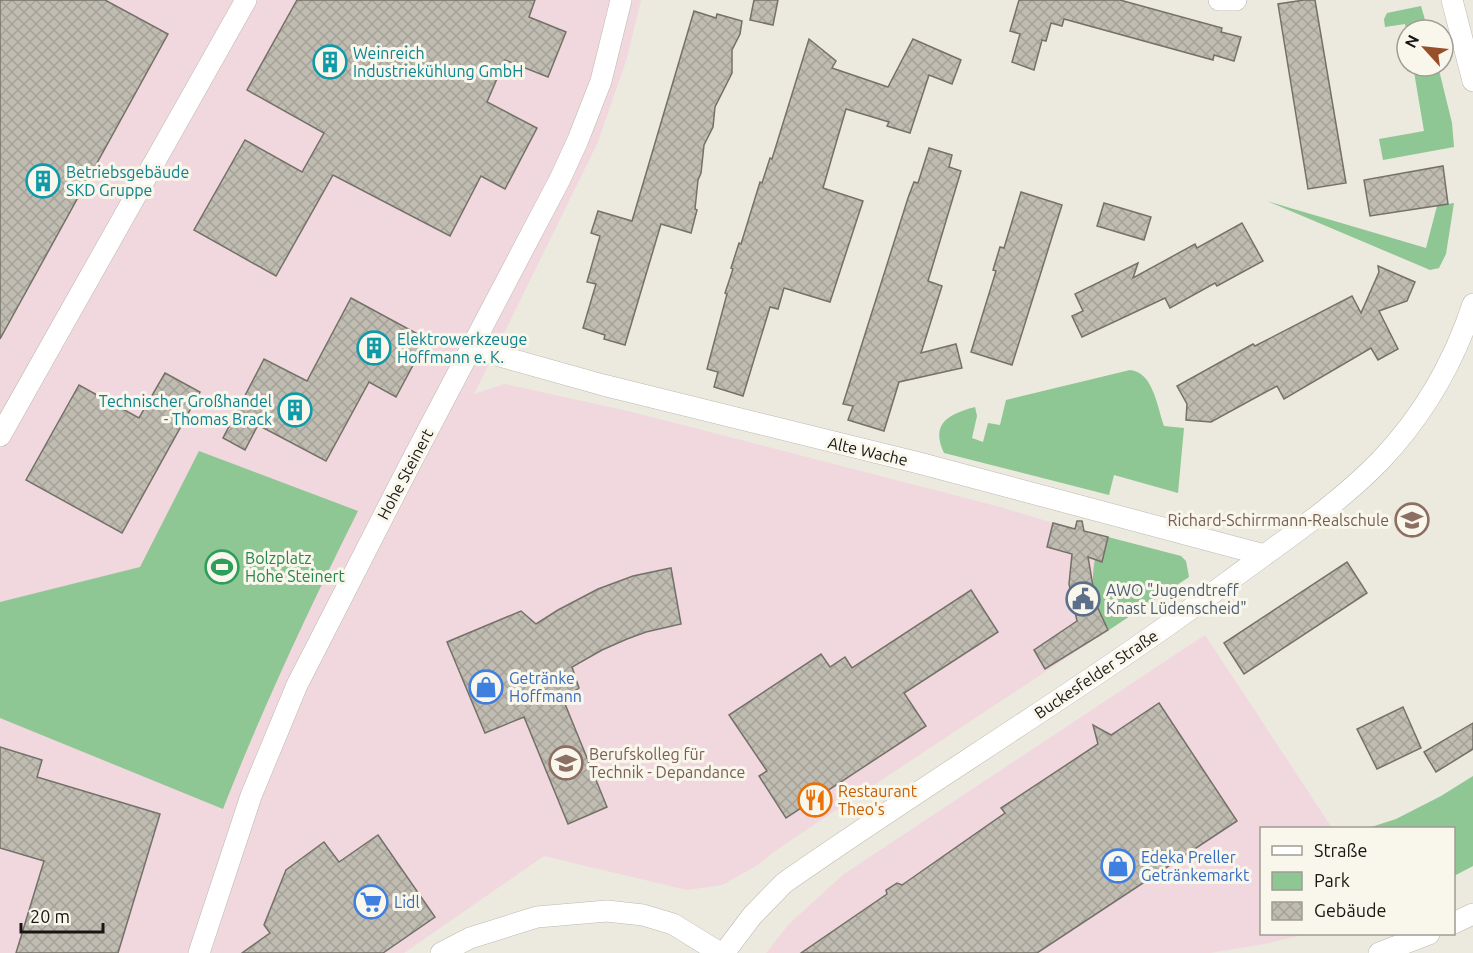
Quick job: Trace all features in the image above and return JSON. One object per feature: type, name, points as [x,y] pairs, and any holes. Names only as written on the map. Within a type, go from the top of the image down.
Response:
[{"type":"street","points":[[0,436],[246,0]]},
{"type":"street","name":"Hohe Steinert","points":[[199,953],[251,796],[297,686],[412,460],[557,185],[578,140],[601,81],[621,0]]},
{"type":"street","points":[[1219,0],[1236,0]]},
{"type":"street","points":[[1452,0],[1473,81]]},
{"type":"street","name":"Buckesfelder Straße","points":[[722,953],[752,916],[784,883],[1189,611],[1328,507],[1380,461],[1420,412],[1442,378],[1473,304]]},
{"type":"street","name":"Alte Wache","points":[[471,348],[603,385],[919,463],[1264,555]]},
{"type":"street","points":[[441,953],[473,946],[537,917],[607,911],[643,915],[673,924],[722,953]]},
{"type":"street","points":[[1455,923],[1473,914]]},
{"type":"street","points":[[1379,953],[1424,935]]},
{"type":"shaded area","points":[[0,0],[641,0],[627,58],[597,144],[474,394],[505,384],[632,412],[1181,556],[1186,561],[1189,577],[839,808],[756,866],[722,885],[687,890],[544,856],[404,953],[0,953]]},
{"type":"shaded area","points":[[1205,635],[1331,827],[1260,827],[1260,935],[1303,935],[1210,953],[766,953],[789,924],[844,874]]},
{"type":"green space","points":[[1421,6],[1424,18],[1395,18],[1395,26],[1385,27],[1384,19],[1387,13]]},
{"type":"green space","points":[[1415,78],[1441,78],[1452,123],[1454,147],[1383,160],[1379,139],[1424,131]]},
{"type":"green space","points":[[1267,201],[1426,248],[1437,206],[1454,203],[1446,254],[1439,268],[1430,270]]},
{"type":"green space","points":[[1130,370],[1138,372],[1149,383],[1164,426],[1184,428],[1178,493],[1114,475],[1109,495],[944,453],[940,443],[941,427],[945,421],[957,413],[975,407],[977,416],[972,438],[983,442],[988,423],[1000,425],[1006,400]]},
{"type":"green space","points":[[199,451],[358,511],[287,659],[223,809],[0,718],[0,602],[140,567]]},
{"type":"green space","points":[[1108,537],[1181,556],[1186,561],[1189,577],[1109,630],[1100,613],[1093,587],[1095,559],[1102,561]]},
{"type":"green space","points":[[1473,776],[1473,866],[1455,875],[1455,827],[1371,827],[1396,819],[1441,796]]},
{"type":"building","name":"Betriebsgebäude SKD Gruppe","points":[[0,0],[105,0],[168,34],[0,339]]},
{"type":"building","points":[[297,0],[535,0],[529,17],[566,32],[548,77],[505,60],[487,102],[537,128],[505,189],[481,176],[450,236],[333,175],[276,276],[194,230],[245,140],[302,172],[324,133],[247,90]]},
{"type":"building","points":[[754,0],[778,0],[773,25],[750,20]]},
{"type":"building","points":[[1019,0],[1120,0],[1222,28],[1221,32],[1241,37],[1234,61],[1214,55],[1213,60],[1064,19],[1062,26],[1051,23],[1046,41],[1042,40],[1034,70],[1012,62],[1020,34],[1010,31]]},
{"type":"building","points":[[1315,0],[1346,183],[1308,189],[1278,4]]},
{"type":"building","points":[[694,11],[716,18],[717,14],[742,21],[740,34],[732,50],[732,73],[715,107],[713,127],[704,145],[698,180],[695,209],[697,210],[691,233],[661,224],[625,345],[604,339],[605,335],[583,328],[596,284],[587,282],[600,236],[591,233],[598,211],[632,221]]},
{"type":"building","points":[[809,39],[836,61],[832,68],[888,87],[913,39],[961,60],[952,84],[929,75],[910,133],[887,126],[889,122],[846,109],[823,188],[863,201],[830,302],[784,288],[778,309],[770,307],[743,396],[714,387],[718,372],[707,369],[733,269],[731,268],[739,243],[741,244],[760,182],[762,183],[770,158],[772,159]]},
{"type":"building","points":[[929,148],[952,155],[949,167],[961,171],[928,281],[942,286],[921,353],[956,344],[962,368],[899,382],[884,431],[848,420],[853,406],[843,404],[908,198],[914,182],[918,183]]},
{"type":"building","points":[[1443,166],[1448,204],[1370,216],[1364,180]]},
{"type":"building","points":[[1021,192],[1062,205],[1012,365],[971,352],[996,271],[993,270],[1000,247],[1004,248]]},
{"type":"building","points":[[1104,203],[1151,217],[1144,240],[1097,226]]},
{"type":"building","points":[[1242,223],[1263,261],[1217,286],[1215,283],[1170,308],[1165,298],[1082,337],[1072,316],[1083,311],[1075,294],[1138,263],[1133,278],[1195,244],[1197,248]]},
{"type":"building","points":[[1378,266],[1415,282],[1407,301],[1379,311],[1398,349],[1378,360],[1371,348],[1284,399],[1277,386],[1211,422],[1186,420],[1187,404],[1177,386],[1253,344],[1255,346],[1352,296],[1361,313],[1379,272]]},
{"type":"building","points":[[351,298],[427,339],[396,397],[369,382],[326,461],[258,425],[245,450],[223,438],[264,359],[307,381]]},
{"type":"building","points":[[165,373],[200,392],[122,533],[26,480],[79,385],[139,418]]},
{"type":"building","name":"AWO \"Jugendtreff Knast Lüdenscheid\"","points":[[1077,521],[1082,521],[1084,531],[1108,537],[1102,562],[1088,557],[1096,604],[1108,630],[1045,669],[1034,650],[1077,621],[1069,584],[1072,554],[1047,547],[1053,523],[1075,529]]},
{"type":"building","points":[[1347,562],[1367,593],[1244,674],[1224,643]]},
{"type":"building","points":[[671,568],[681,624],[627,639],[572,667],[579,688],[563,699],[607,807],[568,824],[524,717],[485,733],[447,642],[521,611],[536,624],[598,589],[633,576]]},
{"type":"building","points":[[971,590],[998,632],[904,693],[926,726],[786,818],[759,776],[767,771],[729,715],[821,654],[830,667],[845,657],[852,668]]},
{"type":"building","points":[[1159,703],[1237,821],[1037,953],[801,953],[887,894],[886,890],[897,883],[902,885],[1005,813],[1001,808],[1098,744],[1093,725],[1111,735]]},
{"type":"building","points":[[1403,707],[1421,748],[1377,769],[1357,729]]},
{"type":"building","points":[[1473,723],[1473,749],[1436,772],[1424,752]]},
{"type":"building","points":[[0,747],[42,760],[37,777],[160,814],[118,953],[16,953],[44,861],[0,848]]},
{"type":"building","name":"Lidl","points":[[378,835],[435,917],[383,953],[242,953],[270,933],[264,925],[286,870],[324,842],[339,862]]},
{"type":"place","name":"Weinreich Industriekühlung GmbH","points":[[330,62]]},
{"type":"place","name":"Betriebsgebäude SKD Gruppe","points":[[43,181]]},
{"type":"place","name":"Elektrowerkzeuge Hoffmann e. K.","points":[[374,348]]},
{"type":"place","name":"Technischer Großhandel - Thomas Brack","points":[[295,410]]},
{"type":"place","name":"Richard-Schirrmann-Realschule","points":[[1412,520]]},
{"type":"place","name":"Bolzplatz Hohe Steinert","points":[[222,567]]},
{"type":"place","name":"AWO \"Jugendtreff Knast Lüdenscheid\"","points":[[1083,599]]},
{"type":"place","name":"Getränke Hoffmann","points":[[486,687]]},
{"type":"place","name":"Berufskolleg für Technik - Depandance","points":[[566,763]]},
{"type":"place","name":"Restaurant Theo's","points":[[815,800]]},
{"type":"place","name":"Edeka Preller Getränkemarkt","points":[[1118,866]]},
{"type":"place","name":"Lidl","points":[[371,902]]}]
